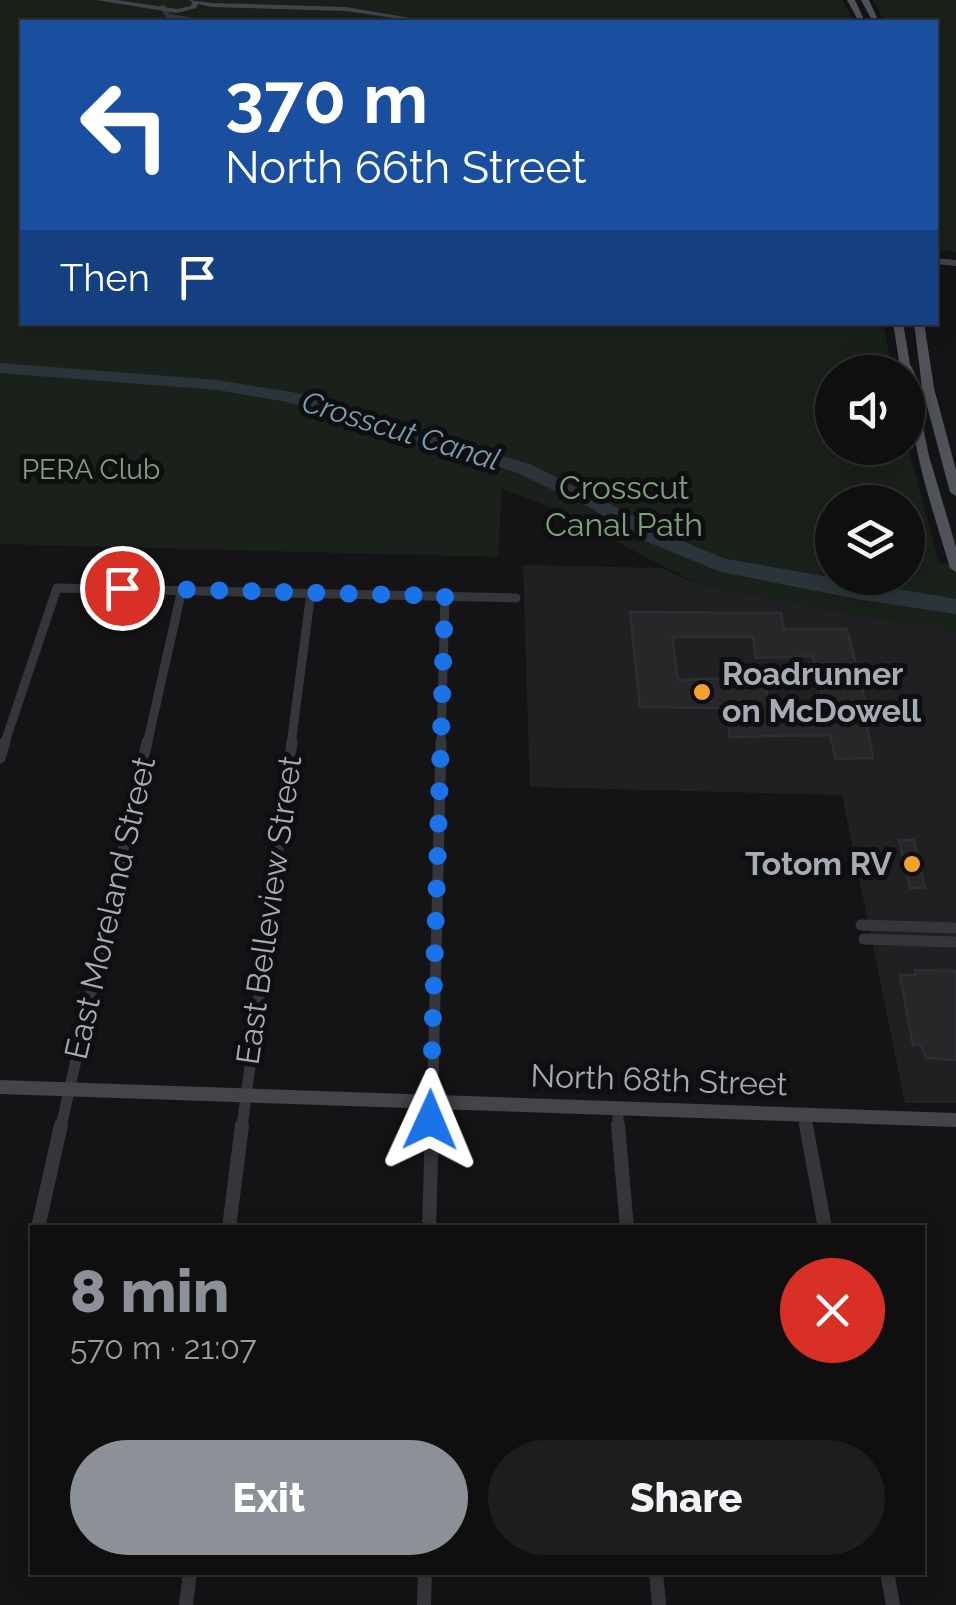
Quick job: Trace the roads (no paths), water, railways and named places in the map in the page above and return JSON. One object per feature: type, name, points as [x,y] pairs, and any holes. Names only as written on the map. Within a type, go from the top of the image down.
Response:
[{"type":"main road","points":[[99,0],[187,13],[315,12],[385,20]]},
{"type":"main road","points":[[162,7],[172,0]]},
{"type":"main road","points":[[187,13],[193,1],[346,9],[418,20]]},
{"type":"main road","points":[[898,325],[902,355]]},
{"type":"main road","points":[[920,325],[936,416],[956,492]]},
{"type":"main road","points":[[925,407],[936,416]]},
{"type":"main road","points":[[926,468],[928,435],[936,416]]},
{"type":"main road","points":[[925,463],[956,568]]},
{"type":"main road","name":"North 68th Street","points":[[0,1088],[956,1120]]},
{"type":"street","points":[[187,13],[199,20]]},
{"type":"street","points":[[0,758],[57,588],[516,598]]},
{"type":"street","name":"East Moreland Street","points":[[39,1225],[182,589]]},
{"type":"street","name":"East Belleview Street","points":[[230,1225],[310,592]]},
{"type":"street","points":[[429,1225],[445,596]]},
{"type":"street","points":[[861,925],[956,928]]},
{"type":"street","points":[[864,939],[956,942]]},
{"type":"street","points":[[617,1109],[627,1225]]},
{"type":"street","points":[[804,1115],[823,1225]]},
{"type":"street","points":[[186,1605],[190,1575]]},
{"type":"street","points":[[424,1605],[425,1575]]},
{"type":"street","points":[[656,1575],[659,1605]]},
{"type":"street","points":[[888,1575],[893,1605]]},
{"type":"water","name":"Crosscut Canal","points":[[0,363],[218,380],[297,393],[532,465],[726,559],[815,574],[815,591],[721,572],[645,541],[587,506],[515,472],[287,402],[217,390],[0,373]]},
{"type":"water","points":[[925,594],[956,599],[956,614],[837,595]]},
{"type":"place","name":"Roadrunner on McDowell","points":[[702,692]]},
{"type":"place","name":"Totom RV","points":[[912,864]]},
{"type":"park label","name":"PERA Club","points":[[91,469]]},
{"type":"park label","name":"Crosscut Canal Path","points":[[624,506]]}]
